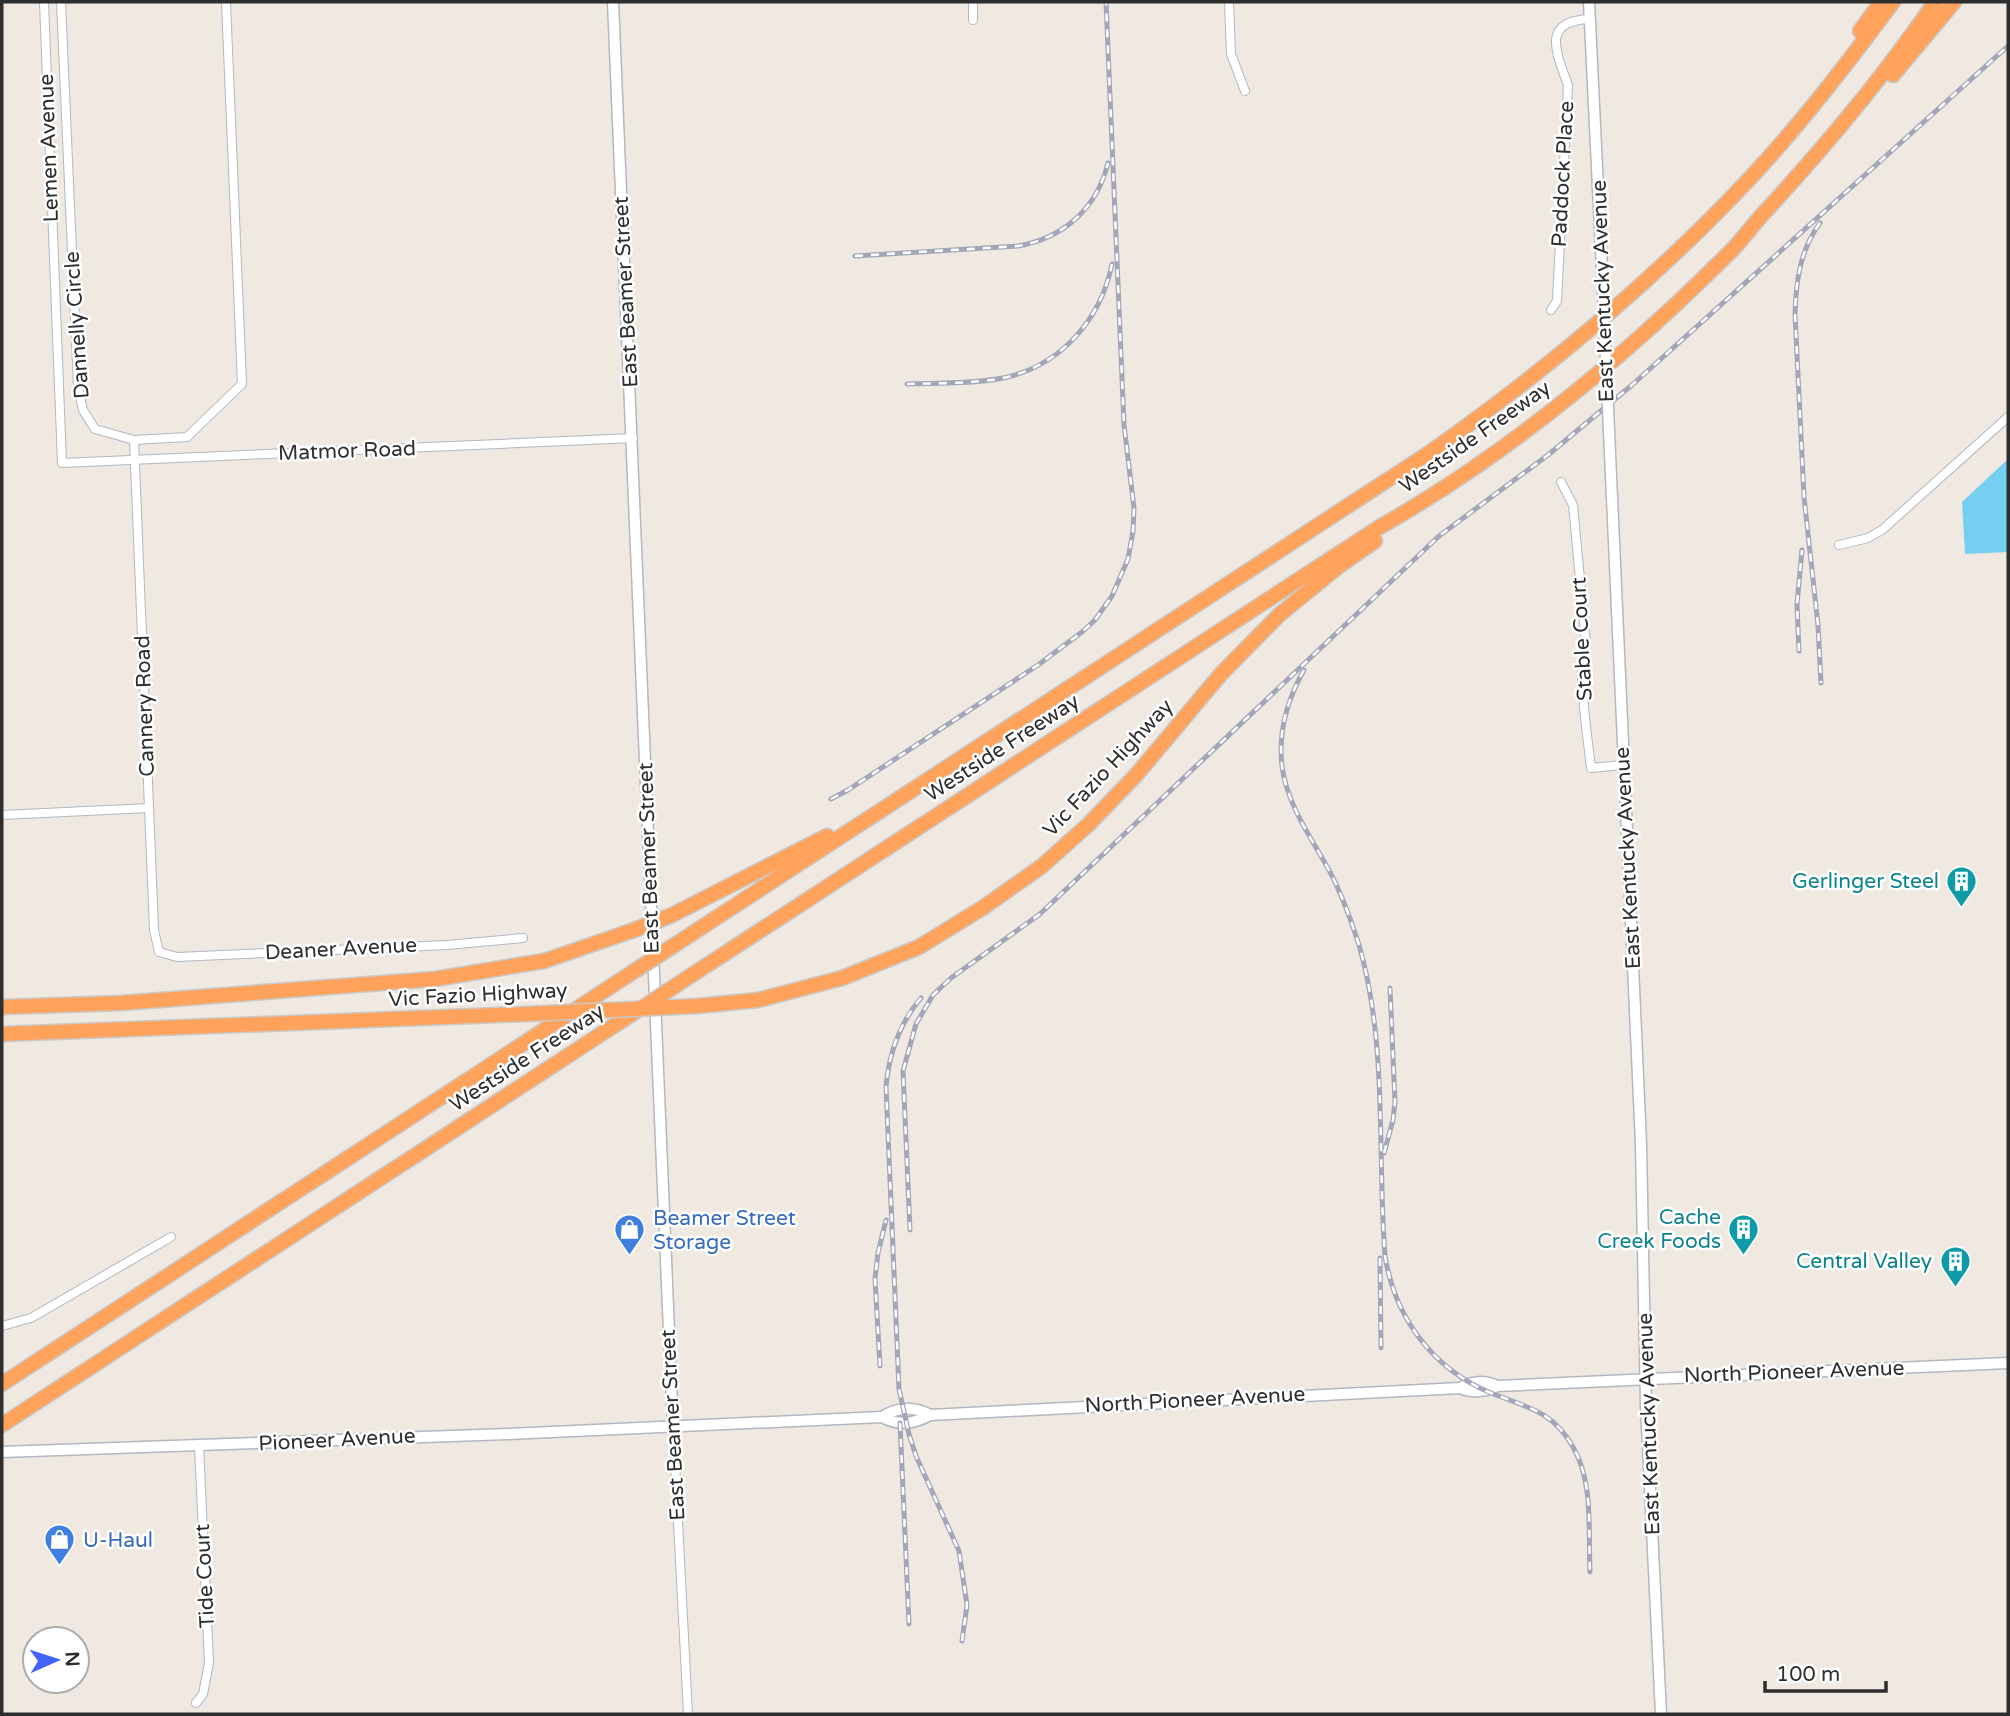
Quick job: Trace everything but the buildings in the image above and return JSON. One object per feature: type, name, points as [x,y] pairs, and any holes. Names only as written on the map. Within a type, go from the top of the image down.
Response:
[{"type":"highway","points":[[1818,100],[1846,51],[1881,2]]},
{"type":"highway","name":"Westside Freeway","points":[[2,1384],[1432,452],[1517,390],[1592,330],[1677,252],[1755,173],[1818,100],[1893,2]]},
{"type":"highway","name":"Westside Freeway","points":[[2,1425],[1355,542],[1407,512],[1497,450],[1579,388],[1651,327],[1734,248],[1848,117],[1935,2]]},
{"type":"highway","points":[[1734,248],[1746,242],[1793,191],[1954,2]]},
{"type":"highway","name":"Vic Fazio Highway","points":[[2,1034],[314,1024],[697,1006],[758,1000],[842,978],[919,947],[984,907],[1042,866],[1089,824],[1137,774],[1221,674],[1279,615],[1339,566],[1382,536],[1407,512]]},
{"type":"highway","name":"Vic Fazio Highway","points":[[2,1007],[135,1002],[435,979],[544,961],[672,915],[891,804]]},
{"type":"street","name":"Lemen Avenue","points":[[44,2],[62,463]]},
{"type":"street","name":"Dannelly Circle","points":[[61,2],[78,387],[83,410],[95,429],[134,440],[187,437],[242,384],[226,2]]},
{"type":"street","name":"East Beamer Street","points":[[613,2],[673,1426],[688,1714]]},
{"type":"street","points":[[973,2],[973,20]]},
{"type":"street","points":[[1229,2],[1231,54],[1245,91]]},
{"type":"street","name":"East Kentucky Avenue","points":[[1589,2],[1623,765],[1628,822],[1661,1714]]},
{"type":"street","name":"Paddock Place","points":[[1551,310],[1557,301],[1568,85],[1556,54],[1555,43],[1559,30],[1566,23],[1576,19],[1589,19]]},
{"type":"street","points":[[45,27],[62,27]]},
{"type":"street","points":[[53,247],[71,246]]},
{"type":"street","points":[[1839,545],[1868,538],[1882,530],[2008,417]]},
{"type":"street","name":"Matmor Road","points":[[62,463],[633,438]]},
{"type":"street","name":"Cannery Road","points":[[134,440],[149,808],[155,930],[159,951]]},
{"type":"street","name":"Stable Court","points":[[1561,482],[1573,505],[1586,643],[1582,668],[1591,768],[1623,765]]},
{"type":"street","points":[[2,815],[149,808]]},
{"type":"street","name":"Deaner Avenue","points":[[159,951],[177,957],[447,945],[523,938]]},
{"type":"street","points":[[2,1326],[31,1318],[171,1237]]},
{"type":"street","name":"North Pioneer Avenue","points":[[673,1426],[882,1417],[893,1410],[919,1409],[930,1415],[1461,1388],[1477,1391],[1490,1390],[1497,1386],[2008,1363]]},
{"type":"street","name":"Pioneer Avenue","points":[[2,1452],[673,1426]]},
{"type":"street","name":"Tide Court","points":[[196,1703],[203,1694],[209,1663],[198,1446]]},
{"type":"water","points":[[2008,459],[2008,552],[1965,554],[1962,502]]},
{"type":"railway","points":[[831,799],[1038,665],[1082,632],[1095,620],[1112,596],[1128,559],[1134,508],[1124,425],[1106,2]]},
{"type":"railway","points":[[910,1230],[903,1071],[916,1024],[933,995],[951,978],[1040,914],[1439,536],[1548,455],[1632,385],[2008,46]]},
{"type":"railway","points":[[855,256],[1018,246],[1035,242],[1064,228],[1087,207],[1096,194],[1108,163]]},
{"type":"railway","points":[[1820,223],[1813,233],[1800,266],[1795,314],[1804,497],[1818,625],[1821,683]]},
{"type":"railway","points":[[907,384],[991,380],[1024,372],[1043,363],[1060,351],[1088,321],[1107,284],[1112,264]]},
{"type":"railway","points":[[1799,651],[1797,604],[1802,550]]},
{"type":"railway","points":[[1304,670],[1285,716],[1281,740],[1282,766],[1294,807],[1330,872],[1346,908],[1368,983],[1378,1060],[1385,1256],[1390,1279],[1398,1300],[1420,1339],[1451,1370],[1470,1383],[1538,1412],[1557,1425],[1565,1435],[1580,1461],[1587,1492],[1590,1572]]},
{"type":"railway","points":[[1384,1153],[1395,1102],[1390,988]]},
{"type":"railway","points":[[921,998],[896,1040],[886,1087],[899,1389],[916,1456],[959,1551],[967,1605],[962,1641]]},
{"type":"railway","points":[[880,1366],[875,1279],[886,1220]]},
{"type":"railway","points":[[1380,1258],[1381,1348]]},
{"type":"railway","points":[[900,1423],[909,1624]]},
{"type":"place","name":"Gerlinger Steel","points":[[1962,908]]},
{"type":"place","name":"Cache Creek Foods","points":[[1744,1256]]},
{"type":"place","name":"Beamer Street Storage","points":[[630,1257]]},
{"type":"place","name":"Central Valley","points":[[1955,1288]]},
{"type":"place","name":"U-Haul","points":[[60,1567]]}]
